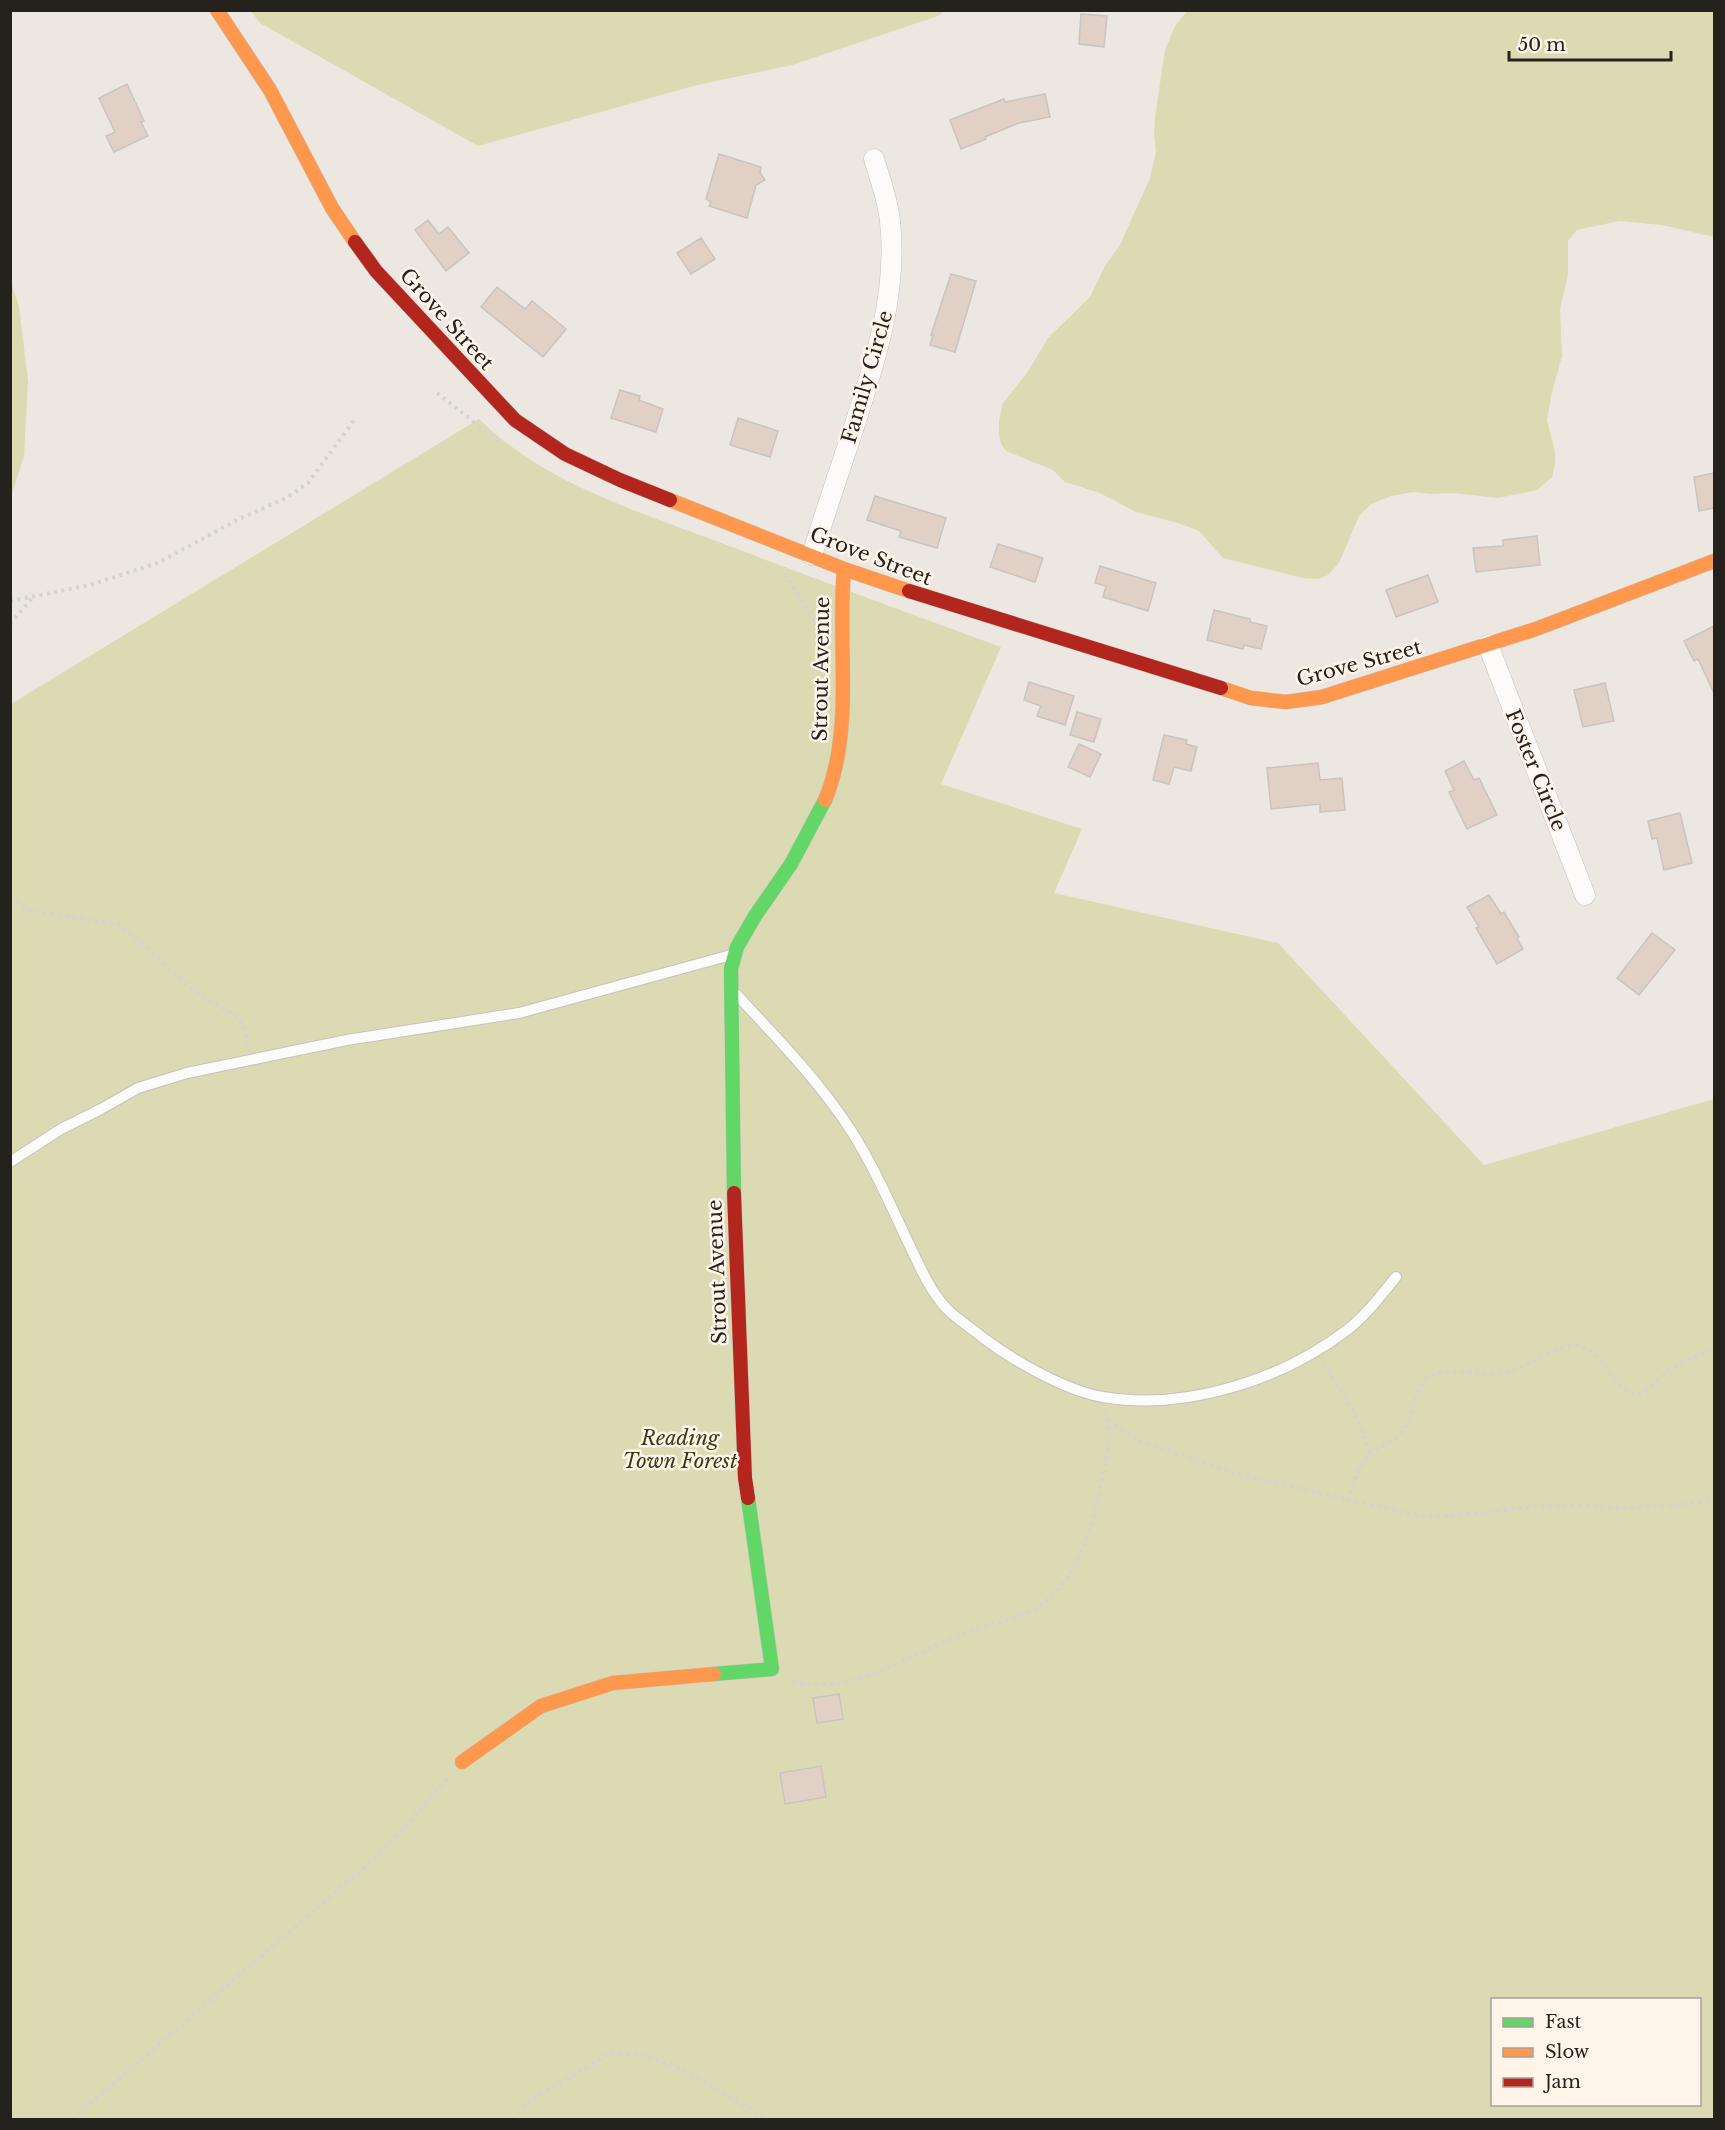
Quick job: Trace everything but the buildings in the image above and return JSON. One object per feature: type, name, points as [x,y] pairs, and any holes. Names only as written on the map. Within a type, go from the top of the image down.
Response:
[{"type":"street","name":"Grove Street","points":[[217,10],[270,90],[332,208],[358,248],[376,271],[515,420],[546,442],[589,466],[844,568],[939,602],[1120,656],[1225,691],[1267,701],[1286,702],[1322,697],[1488,645],[1602,605],[1714,561]]},
{"type":"street","name":"Family Circle","points":[[812,555],[869,380],[885,320],[889,293],[891,228],[887,204],[874,159]]},
{"type":"street","name":"Strout Avenue","points":[[772,1669],[745,1478],[734,1191],[731,969],[737,947],[754,916],[791,864],[831,788],[842,733],[844,568]]},
{"type":"street","name":"Foster Circle","points":[[1488,645],[1585,895]]},
{"type":"street","points":[[462,1762],[541,1706],[613,1683],[772,1669]]},
{"type":"lane","points":[[10,1162],[61,1129],[138,1088],[188,1073],[347,1040],[519,1013],[735,954]]},
{"type":"lane","points":[[732,989],[796,1058],[850,1128],[882,1187],[924,1277],[947,1309],[1003,1352],[1036,1371],[1101,1397],[1132,1400],[1190,1397],[1235,1386],[1275,1372],[1348,1330],[1366,1313],[1396,1277]]},
{"type":"path","points":[[10,601],[90,585],[158,563],[237,520],[286,498],[308,483],[355,419]]},
{"type":"path","points":[[10,624],[34,596]]},
{"type":"path","points":[[10,897],[28,910],[121,925],[197,993],[238,1017],[248,1038],[242,1061]]},
{"type":"path","points":[[1348,1501],[1356,1475],[1369,1454],[1400,1435],[1406,1427],[1422,1383],[1433,1374],[1462,1372],[1477,1375],[1509,1372],[1568,1345],[1579,1346],[1590,1351],[1604,1364],[1623,1388],[1637,1394],[1643,1392],[1666,1373],[1714,1349]]},
{"type":"path","points":[[1315,1350],[1360,1426],[1367,1441],[1369,1454]]},
{"type":"path","points":[[772,1669],[795,1682],[819,1686],[851,1680],[872,1675],[944,1642],[1018,1617],[1038,1607],[1063,1584],[1073,1570],[1083,1550],[1093,1517],[1108,1449],[1108,1420],[1101,1397]]},
{"type":"path","points":[[1108,1420],[1140,1441],[1234,1473],[1415,1515],[1450,1516],[1530,1507],[1582,1505],[1621,1508],[1678,1505],[1714,1500]]},
{"type":"path","points":[[75,2120],[76,2115],[382,1852],[462,1762]]},
{"type":"path","points":[[514,2120],[519,2110],[530,2100],[611,2053],[645,2056],[676,2066],[769,2120]]},
{"type":"green space","points":[[251,11],[945,11],[938,16],[792,65],[697,85],[478,146],[260,23]]},
{"type":"green space","points":[[1187,11],[1714,11],[1714,237],[1662,225],[1619,221],[1577,230],[1568,241],[1568,274],[1560,310],[1562,356],[1547,420],[1555,452],[1555,465],[1552,477],[1537,490],[1498,498],[1414,492],[1391,496],[1371,504],[1359,516],[1339,563],[1328,575],[1319,579],[1303,578],[1223,558],[1199,531],[1136,512],[1100,493],[1065,482],[1053,470],[1006,451],[999,435],[999,420],[1003,403],[1027,373],[1048,338],[1090,297],[1105,266],[1120,245],[1150,178],[1156,152],[1155,117],[1165,50],[1175,26]]},
{"type":"green space","points":[[10,279],[19,306],[28,381],[24,456],[11,496]]},
{"type":"green space","name":"Reading Town Forest","points":[[479,419],[533,462],[594,494],[1001,647],[941,784],[1082,829],[1054,893],[1278,943],[1484,1165],[1714,1099],[1714,2119],[11,2120],[11,704]]},
{"type":"traffic: fast","points":[[734,1193],[731,969],[737,947],[755,916],[791,864],[825,800]]},
{"type":"traffic: fast","points":[[714,1674],[772,1669],[748,1498]]},
{"type":"traffic: slow","points":[[217,10],[270,90],[332,208],[355,242]]},
{"type":"traffic: slow","points":[[670,500],[844,569],[909,591]]},
{"type":"traffic: slow","points":[[1221,688],[1251,698],[1286,702],[1322,697],[1536,629],[1714,561]]},
{"type":"traffic: slow","points":[[825,800],[837,760],[842,713],[844,569]]},
{"type":"traffic: slow","points":[[462,1762],[541,1706],[613,1683],[714,1674]]},
{"type":"traffic: jam","points":[[355,242],[376,271],[515,420],[565,454],[670,500]]},
{"type":"traffic: jam","points":[[909,591],[1221,688]]},
{"type":"traffic: jam","points":[[734,1193],[745,1478],[748,1498]]}]
